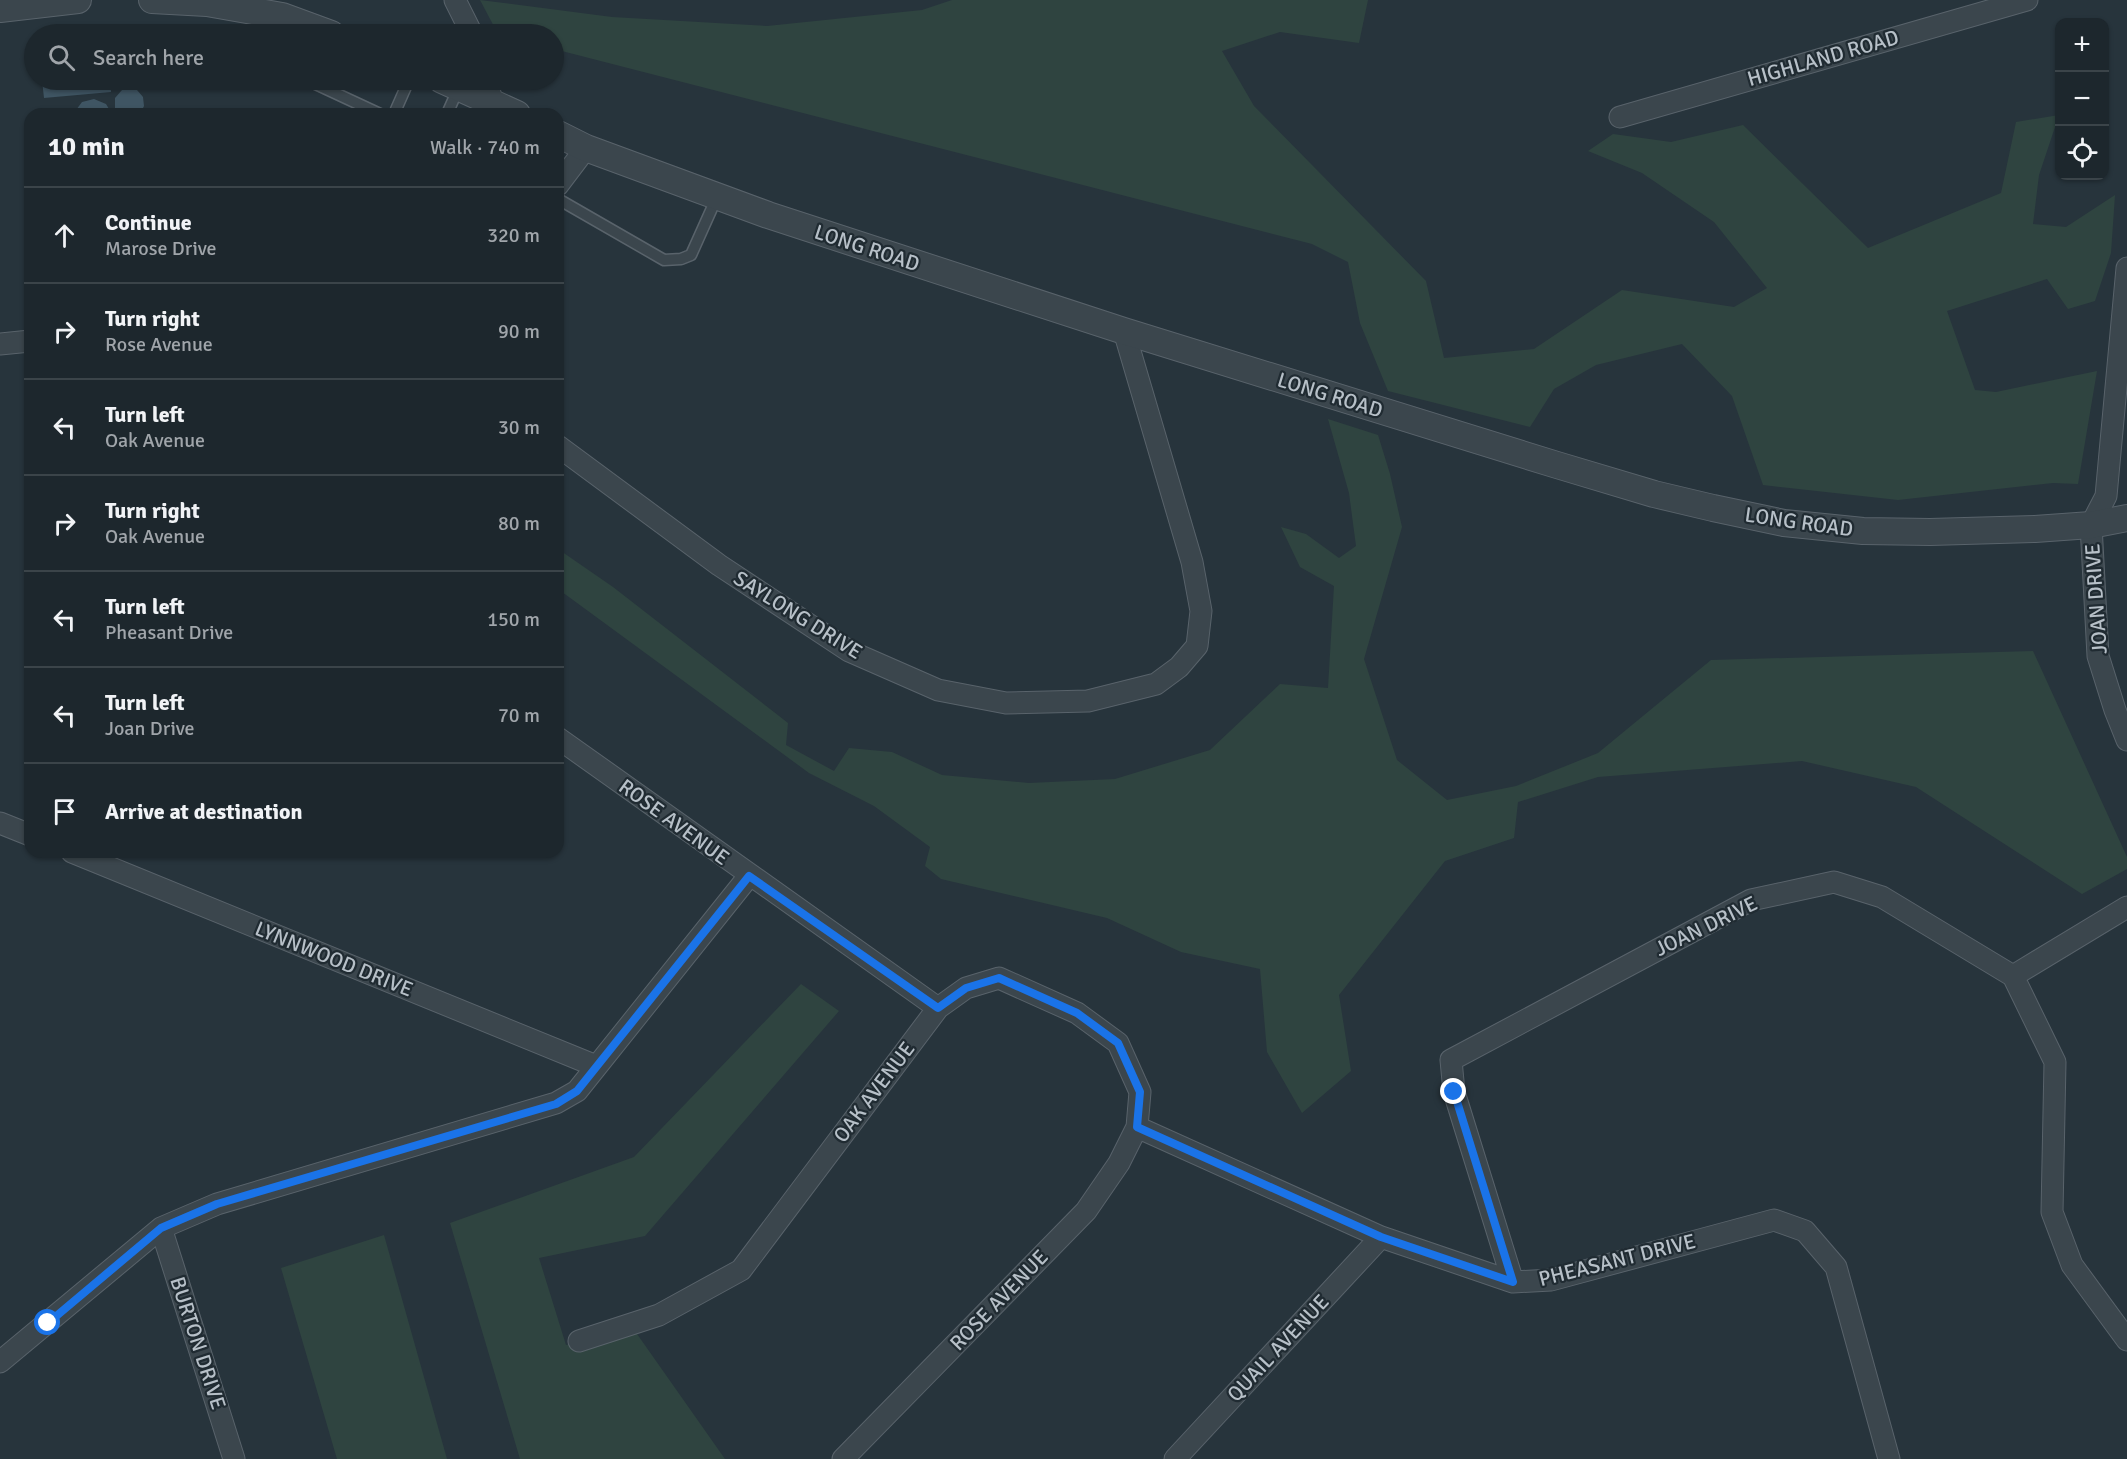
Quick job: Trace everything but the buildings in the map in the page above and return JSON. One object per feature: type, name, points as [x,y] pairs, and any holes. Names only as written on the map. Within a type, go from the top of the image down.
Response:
[{"type":"street","points":[[0,9],[78,0]]},
{"type":"street","points":[[152,0],[207,3],[282,16],[300,24]]},
{"type":"street","points":[[455,0],[466,24]]},
{"type":"street","name":"HIGHLAND ROAD","points":[[1620,117],[2026,0]]},
{"type":"street","points":[[490,91],[510,108]]},
{"type":"street","name":"LONG ROAD","points":[[564,137],[586,148],[790,223],[1124,331],[1654,494],[1784,523],[1863,531],[2036,530],[2091,525],[2127,518]]},
{"type":"street","points":[[564,177],[586,148]]},
{"type":"street","points":[[2091,525],[2106,496],[2127,268]]},
{"type":"street","name":"SAYLONG DRIVE","points":[[564,450],[719,565],[849,651],[938,690],[1006,703],[1088,701],[1156,684],[1179,667],[1197,646],[1201,611],[1192,562],[1124,331]]},
{"type":"street","points":[[0,344],[24,342]]},
{"type":"street","name":"JOAN DRIVE","points":[[2091,525],[2098,656],[2127,740]]},
{"type":"street","name":"ROSE AVENUE","points":[[564,742],[749,876],[938,1008]]},
{"type":"street","points":[[0,823],[24,833]]},
{"type":"street","name":"LYNNWOOD DRIVE","points":[[87,858],[596,1066]]},
{"type":"street","points":[[0,1362],[161,1228],[217,1204],[556,1104],[577,1091],[749,876]]},
{"type":"street","name":"JOAN DRIVE","points":[[1513,1282],[1454,1092],[1451,1060],[1751,900],[1834,882],[1882,897],[2013,976]]},
{"type":"street","points":[[2127,907],[2013,976],[2055,1062],[2052,1212],[2072,1265],[2127,1340]]},
{"type":"street","name":"OAK AVENUE","points":[[579,1341],[659,1315],[741,1270],[938,1008],[966,988],[999,978],[1077,1013],[1118,1043],[1140,1092],[1137,1127]]},
{"type":"street","name":"ROSE AVENUE","points":[[843,1459],[1086,1210],[1119,1163],[1137,1127]]},
{"type":"street","name":"PHEASANT DRIVE","points":[[1137,1127],[1381,1237],[1513,1282],[1551,1280],[1774,1220],[1805,1232],[1836,1267],[1889,1459]]},
{"type":"street","name":"BURTON DRIVE","points":[[161,1228],[234,1459]]},
{"type":"street","name":"QUAIL AVENUE","points":[[1174,1459],[1381,1237]]},
{"type":"lane","points":[[328,90],[367,108]]},
{"type":"lane","points":[[397,108],[405,90]]},
{"type":"lane","points":[[448,108],[450,90]]},
{"type":"lane","points":[[564,202],[664,260],[681,259],[691,255],[717,196]]},
{"type":"green space","points":[[480,0],[612,17],[767,26],[922,10],[952,0],[1368,0],[1359,43],[1280,32],[1222,51],[1254,106],[1426,281],[1444,358],[1534,349],[1622,290],[1734,307],[1767,288],[1714,222],[1642,173],[1588,151],[1613,134],[1671,142],[1743,125],[1868,248],[2001,193],[2016,122],[2055,116],[2055,127],[2039,175],[2033,224],[2066,227],[2115,195],[2111,253],[2095,301],[2068,309],[2047,279],[1947,311],[1975,390],[1996,392],[2097,371],[2078,484],[2053,483],[1898,500],[1763,485],[1732,396],[1682,344],[1596,365],[1554,389],[1530,427],[1388,391],[1360,323],[1348,262],[1312,244],[564,52],[564,24],[493,24]]},
{"type":"green space","points":[[1328,419],[1378,435],[1402,527],[1364,659],[1397,760],[1447,800],[1516,786],[1598,753],[1711,660],[2033,651],[2127,857],[2127,869],[2082,894],[1916,787],[1802,761],[1598,777],[1518,802],[1514,838],[1445,861],[1339,995],[1351,1071],[1302,1113],[1267,1052],[1260,969],[1181,952],[1107,918],[941,879],[925,866],[930,847],[874,806],[809,773],[564,593],[564,553],[613,587],[788,723],[786,745],[834,771],[849,748],[892,752],[942,775],[1029,783],[1115,779],[1210,750],[1280,684],[1328,688],[1334,586],[1300,567],[1281,527],[1306,534],[1339,558],[1356,546],[1349,493]]},
{"type":"green space","points":[[801,984],[839,1011],[645,1236],[539,1258],[566,1345],[630,1324],[725,1459],[520,1459],[450,1223],[634,1157]]},
{"type":"green space","points":[[384,1235],[447,1459],[337,1459],[281,1268]]},
{"type":"water","points":[[43,90],[111,90],[111,92],[44,98]]},
{"type":"water","points":[[122,90],[137,90],[143,97],[144,106],[143,108],[115,108],[115,98]]},
{"type":"water","points":[[94,99],[106,104],[108,108],[78,108],[82,102]]},
{"type":"route","points":[[48,1323],[161,1228],[174,1221],[217,1204],[556,1104],[577,1091],[749,876],[938,1008],[966,988],[999,978],[1077,1013],[1118,1043],[1140,1092],[1137,1127],[1381,1237],[1513,1282],[1454,1092]]}]
